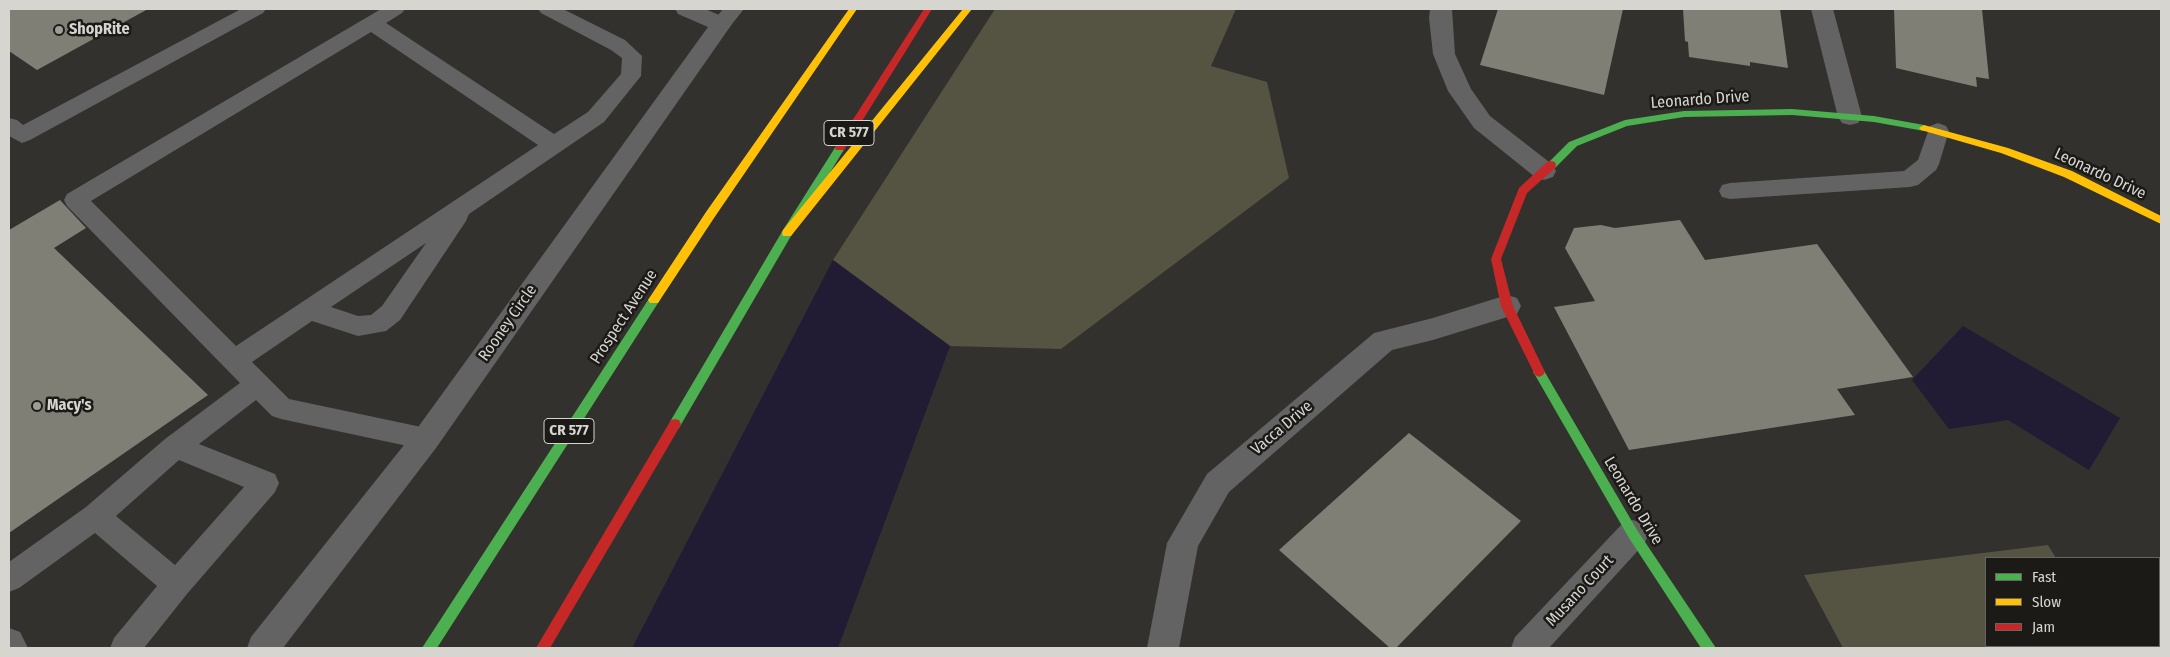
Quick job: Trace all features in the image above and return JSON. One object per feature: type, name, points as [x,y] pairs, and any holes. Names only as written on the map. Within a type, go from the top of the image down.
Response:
[{"type":"main road","name":"Prospect Avenue","points":[[429,648],[470,581],[710,215],[853,9]]},
{"type":"main road","name":"CR 577","points":[[543,648],[787,233],[928,9]]},
{"type":"main road","points":[[787,233],[968,9]]},
{"type":"main road","name":"Leonardo Drive","points":[[1709,648],[1633,534],[1546,387],[1508,306],[1496,259],[1523,191],[1544,171],[1573,144],[1625,123],[1684,114],[1792,112],[1874,119],[1938,131],[2004,150],[2068,174],[2161,220]]},
{"type":"street","name":"Rooney Circle","points":[[263,648],[426,438],[728,16],[686,9]]},
{"type":"street","points":[[1441,9],[1440,18],[1444,54],[1460,91],[1482,122],[1544,171]]},
{"type":"street","points":[[1822,9],[1850,117]]},
{"type":"street","name":"Vacca Drive","points":[[1162,648],[1183,543],[1218,482],[1384,341],[1433,329],[1508,306]]},
{"type":"street","name":"Musano Court","points":[[1527,648],[1633,534]]},
{"type":"lane","points":[[9,125],[22,135],[256,9]]},
{"type":"lane","points":[[395,9],[75,200],[281,408],[426,438]]},
{"type":"lane","points":[[233,361],[596,117],[631,76],[632,56],[618,45],[548,9]]},
{"type":"lane","points":[[372,22],[554,145]]},
{"type":"lane","points":[[1730,191],[1910,179],[1928,164],[1938,131]]},
{"type":"lane","points":[[309,310],[358,326],[377,324],[391,314],[464,205]]},
{"type":"lane","points":[[9,579],[96,516],[175,447],[257,385]]},
{"type":"lane","points":[[125,648],[177,584],[265,483],[175,447]]},
{"type":"lane","points":[[96,516],[177,584]]},
{"type":"lane","points":[[9,642],[13,648]]},
{"type":"shaded area","points":[[995,9],[1236,9],[1211,66],[1267,82],[1289,178],[1061,349],[950,346],[833,260]]},
{"type":"shaded area","points":[[833,260],[950,346],[838,648],[632,648]]},
{"type":"shaded area","points":[[1963,326],[2120,418],[2089,470],[2008,420],[1949,429],[1912,380]]},
{"type":"shaded area","points":[[2048,545],[2055,557],[1985,557],[1985,647],[2117,648],[1843,648],[1804,575]]},
{"type":"building","name":"ShopRite","points":[[9,9],[148,9],[37,70],[9,51]]},
{"type":"building","points":[[1498,9],[1623,9],[1604,95],[1480,65]]},
{"type":"building","points":[[1683,9],[1780,9],[1788,68],[1750,62],[1750,66],[1689,57],[1688,42],[1685,41]]},
{"type":"building","points":[[1894,9],[1982,9],[1989,79],[1976,77],[1977,87],[1896,68]]},
{"type":"building","points":[[60,200],[86,228],[54,248],[208,395],[9,533],[9,230]]},
{"type":"building","points":[[1680,220],[1705,260],[1817,244],[1913,377],[1837,389],[1855,415],[1629,450],[1554,307],[1595,301],[1565,248],[1574,228],[1601,225],[1615,228]]},
{"type":"building","points":[[1409,433],[1521,521],[1396,648],[1390,648],[1279,550]]},
{"type":"traffic: fast","points":[[1551,165],[1573,144],[1625,123],[1684,114],[1792,112],[1874,119],[1924,128]]},
{"type":"traffic: fast","points":[[675,424],[787,233],[840,148]]},
{"type":"traffic: fast","points":[[429,648],[654,300]]},
{"type":"traffic: fast","points":[[1539,372],[1633,534],[1709,648]]},
{"type":"traffic: slow","points":[[654,300],[710,215],[853,9]]},
{"type":"traffic: slow","points":[[787,233],[968,9]]},
{"type":"traffic: slow","points":[[1924,128],[2004,150],[2068,174],[2161,220]]},
{"type":"traffic: jam","points":[[840,148],[928,9]]},
{"type":"traffic: jam","points":[[1539,372],[1507,306],[1496,259],[1523,191],[1551,165]]},
{"type":"traffic: jam","points":[[543,648],[675,424]]},
{"type":"place","name":"ShopRite","points":[[59,30]]},
{"type":"place","name":"Macy's","points":[[37,406]]}]
